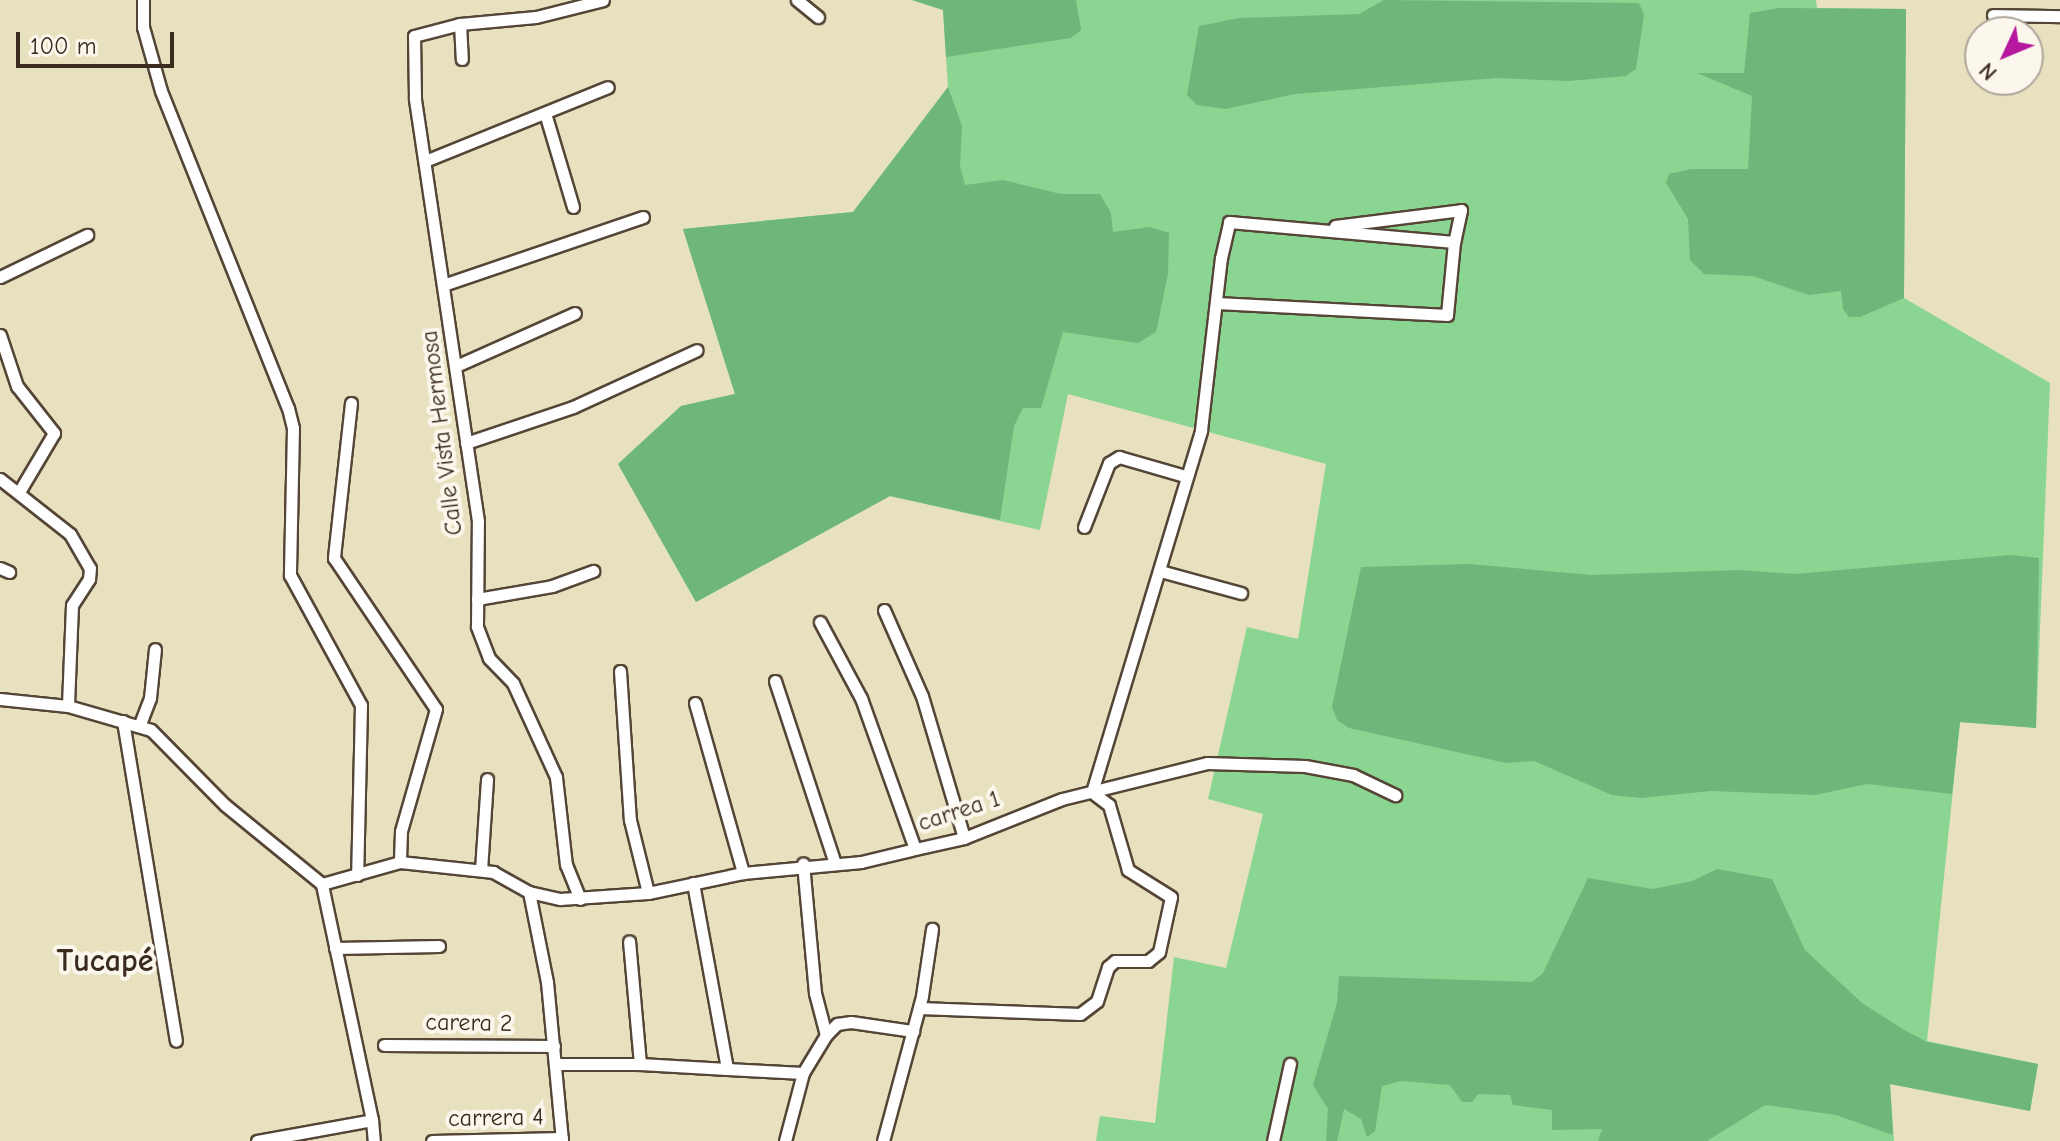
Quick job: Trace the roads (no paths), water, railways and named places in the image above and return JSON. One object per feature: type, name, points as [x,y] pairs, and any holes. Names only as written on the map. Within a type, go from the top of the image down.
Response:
[{"type":"street","points":[[143,0],[143,27],[161,91],[288,408],[293,428],[290,575],[361,705],[357,875]]},
{"type":"street","points":[[797,0],[818,17]]},
{"type":"street","points":[[462,59],[460,24],[536,17],[598,1]]},
{"type":"street","points":[[1993,15],[2060,16]]},
{"type":"street","name":"Calle Vista Hermosa","points":[[460,24],[414,36],[415,98],[446,284],[478,521],[477,626],[489,658],[513,683],[556,777],[566,865],[580,899]]},
{"type":"street","points":[[425,161],[608,87]]},
{"type":"street","points":[[545,113],[573,207]]},
{"type":"street","points":[[1217,303],[1447,315],[1454,242],[1461,210],[1313,228]]},
{"type":"street","points":[[446,284],[643,217]]},
{"type":"street","points":[[919,1008],[1080,1014],[1097,1001],[1108,967],[1115,961],[1148,961],[1159,952],[1171,897],[1128,870],[1109,805],[1092,792],[1201,430],[1229,222],[1454,242]]},
{"type":"street","points":[[0,277],[87,235]]},
{"type":"street","points":[[456,366],[575,313]]},
{"type":"street","points":[[0,335],[17,386],[54,433],[19,492]]},
{"type":"street","points":[[466,443],[573,407],[697,350]]},
{"type":"street","points":[[322,884],[400,862],[401,831],[436,709],[334,558],[351,403]]},
{"type":"street","points":[[1084,527],[1109,463],[1119,457],[1185,476]]},
{"type":"street","points":[[0,479],[70,534],[90,568],[89,579],[72,605],[68,706]]},
{"type":"street","points":[[477,599],[552,586],[593,571]]},
{"type":"street","points":[[1160,571],[1241,593]]},
{"type":"street","points":[[884,610],[922,696],[964,838]]},
{"type":"street","points":[[820,622],[861,698],[915,849]]},
{"type":"street","points":[[140,724],[150,698],[155,649]]},
{"type":"street","points":[[620,671],[630,820],[648,893]]},
{"type":"street","points":[[775,681],[835,863]]},
{"type":"street","points":[[0,699],[68,706],[140,724],[164,739],[225,805],[322,884],[374,1141]]},
{"type":"street","points":[[695,703],[743,873]]},
{"type":"street","points":[[123,721],[176,1041]]},
{"type":"street","name":"carrea 1","points":[[400,862],[481,870],[529,892],[580,899],[648,893],[743,873],[803,864],[835,863],[915,849],[964,838],[1092,792],[1207,763],[1305,766],[1353,775],[1395,795]]},
{"type":"street","points":[[481,870],[487,779]]},
{"type":"street","points":[[803,864],[817,1005],[826,1035]]},
{"type":"street","points":[[693,883],[727,1069]]},
{"type":"street","points":[[529,892],[554,1046],[562,1140]]},
{"type":"street","points":[[883,1141],[919,1008],[932,929]]},
{"type":"street","points":[[629,941],[640,1064]]},
{"type":"street","points":[[335,948],[439,946]]},
{"type":"street","points":[[785,1141],[803,1073],[826,1035],[837,1024],[851,1022],[913,1031]]},
{"type":"street","name":"carera 2","points":[[384,1045],[554,1046]]},
{"type":"street","points":[[556,1064],[640,1064],[803,1073]]},
{"type":"street","points":[[1273,1141],[1290,1064]]},
{"type":"street","points":[[257,1141],[372,1120]]},
{"type":"street","name":"carrera 4","points":[[432,1141],[562,1140]]},
{"type":"district","name":"Tucapé","points":[[105,961]]}]
